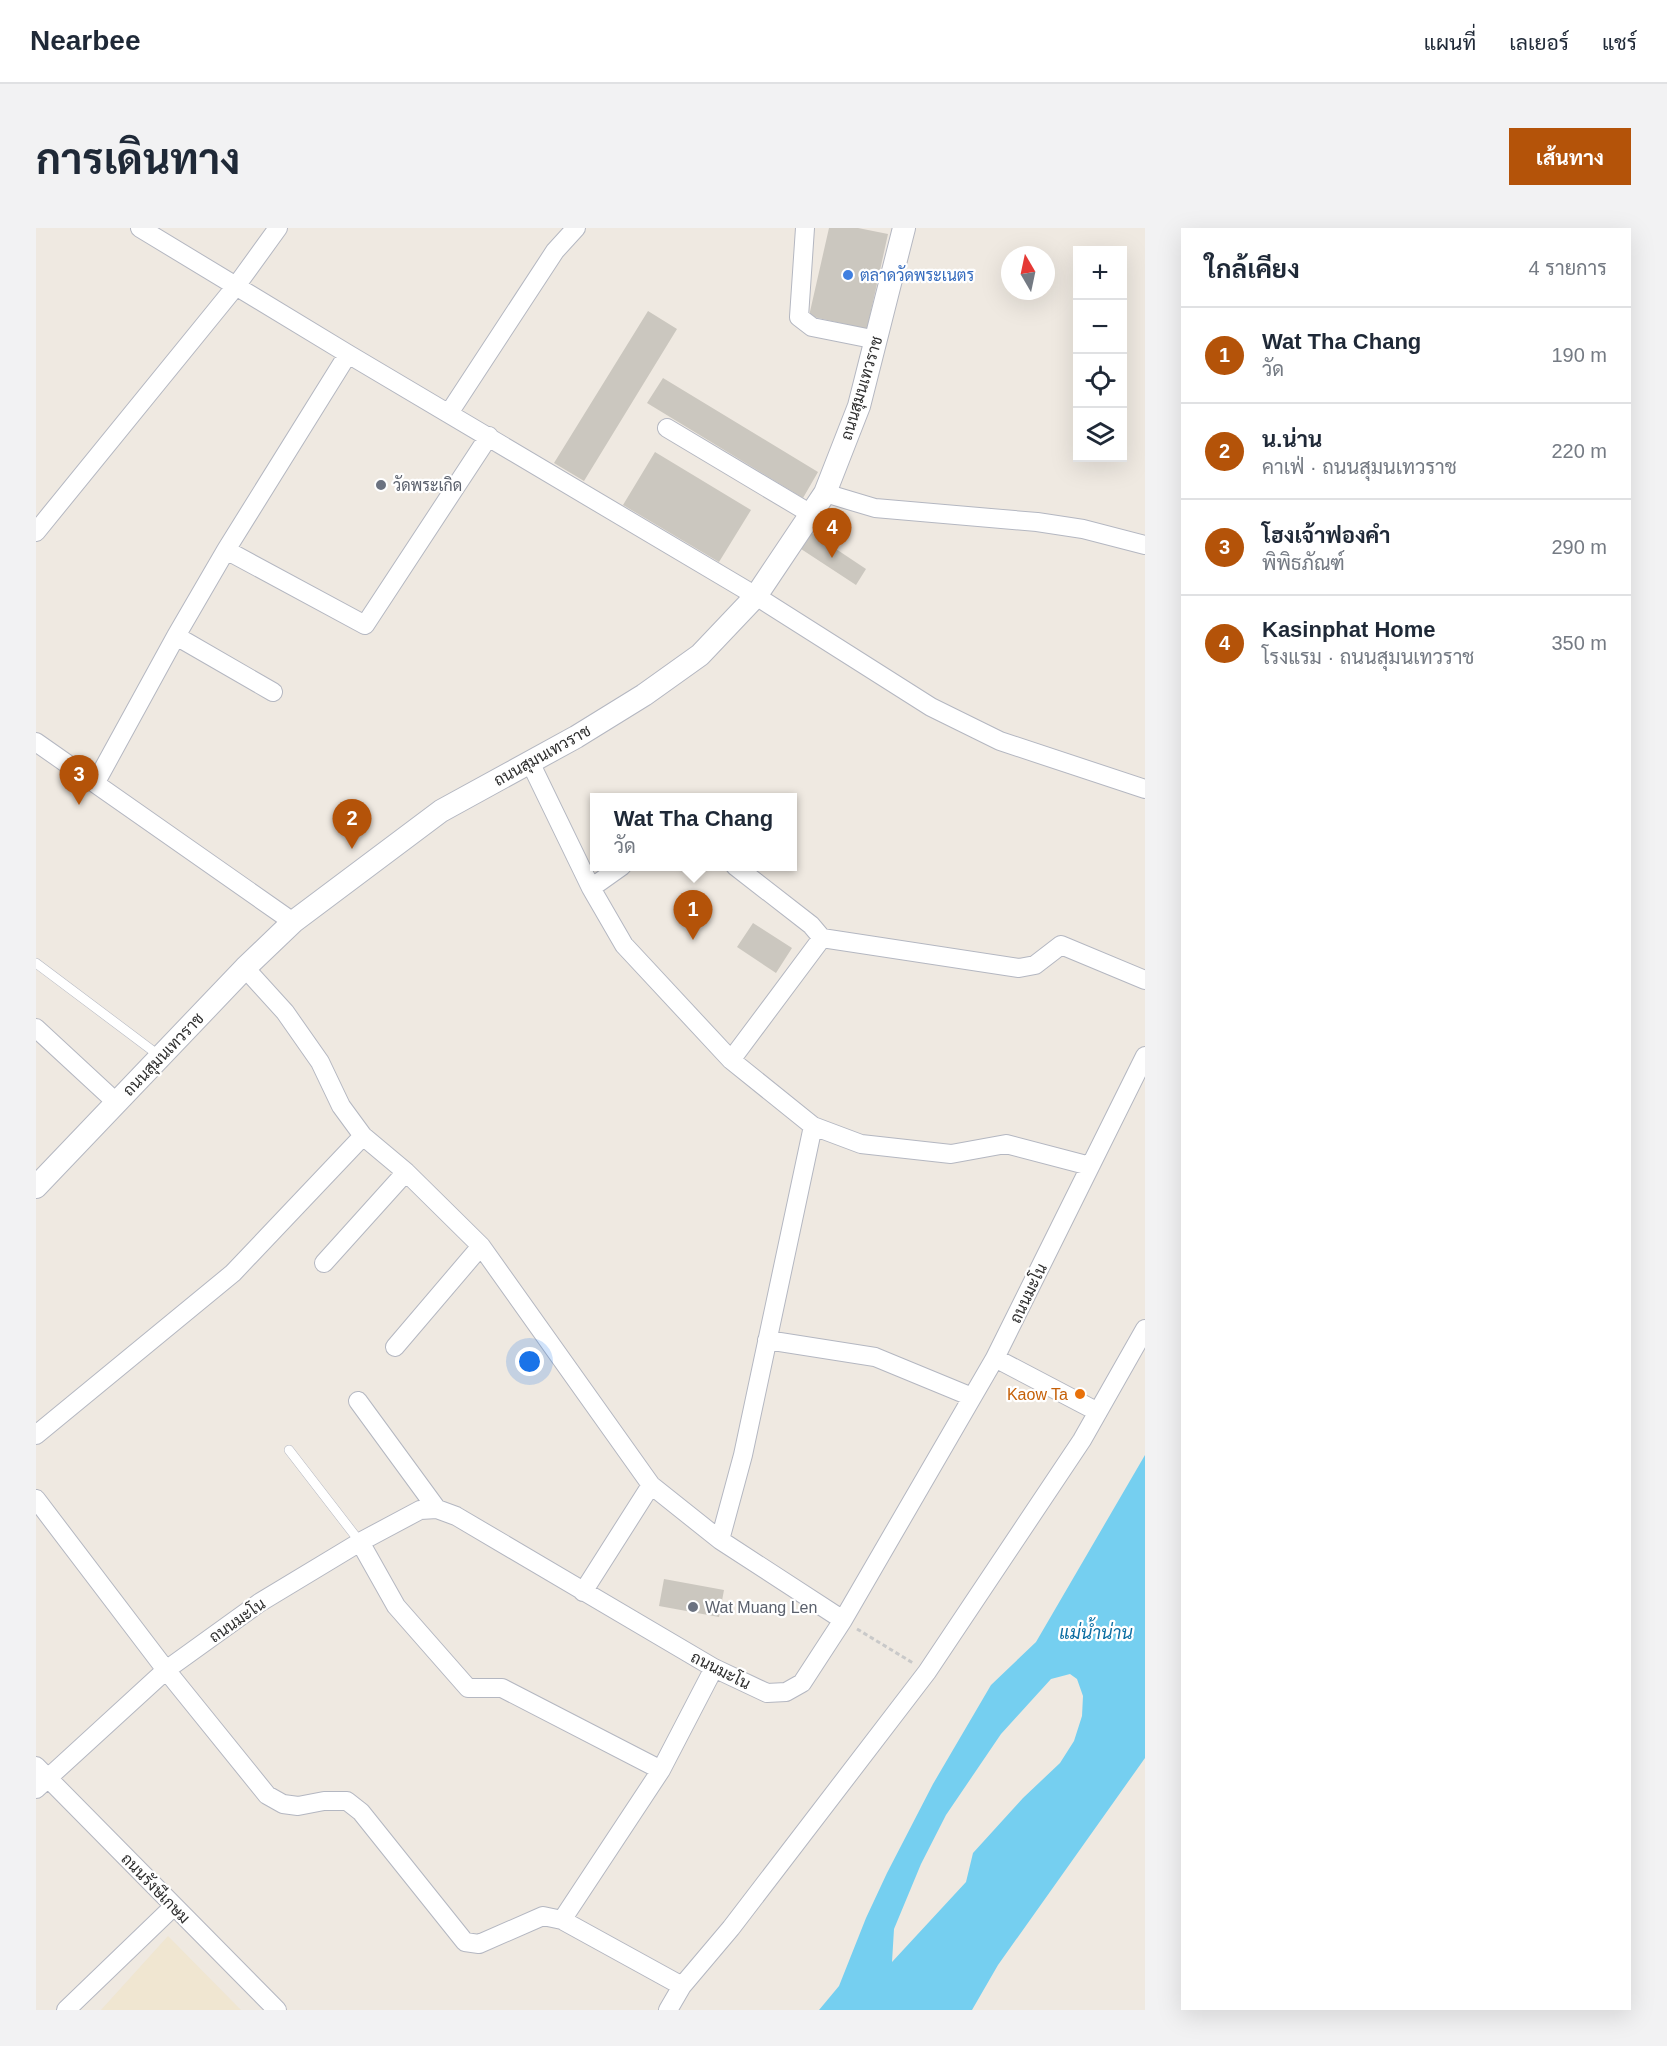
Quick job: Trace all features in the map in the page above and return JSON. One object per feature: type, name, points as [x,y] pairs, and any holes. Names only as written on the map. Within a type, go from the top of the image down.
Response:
[{"type":"street","points":[[140,228],[756,596],[931,707],[1000,741],[1145,789]]},
{"type":"street","points":[[36,532],[236,286],[278,228]]},
{"type":"street","points":[[449,413],[555,251],[576,228]]},
{"type":"street","points":[[805,228],[799,317],[812,327],[877,339]]},
{"type":"street","name":"ถนนสุมนเทวราช","points":[[36,1186],[245,968],[293,922],[441,812],[576,737],[644,695],[700,656],[756,596],[825,493],[859,406],[902,228]]},
{"type":"street","points":[[96,782],[226,550],[348,354]]},
{"type":"street","points":[[667,428],[811,514]]},
{"type":"street","points":[[226,550],[365,626],[489,436]]},
{"type":"street","points":[[825,493],[875,508],[1037,522],[1083,529],[1145,545]]},
{"type":"street","points":[[176,636],[273,692]]},
{"type":"street","points":[[36,742],[293,922]]},
{"type":"street","points":[[530,762],[591,888],[624,945],[731,1060],[813,1126],[861,1144],[951,1154],[1006,1144],[1090,1166]]},
{"type":"street","points":[[591,888],[616,871]]},
{"type":"street","points":[[740,871],[811,925],[822,938],[1019,968],[1035,965],[1061,945],[1145,980]]},
{"type":"street","points":[[731,1060],[822,938]]},
{"type":"street","points":[[245,968],[285,1012],[320,1062],[341,1106],[363,1136],[406,1172],[481,1246],[651,1485],[720,1540],[843,1620]]},
{"type":"street","points":[[36,1028],[117,1103]]},
{"type":"street","name":"ถนนมะโน","points":[[40,1778],[166,1670],[259,1603],[360,1542],[420,1510],[437,1509],[456,1516],[714,1668],[767,1693],[786,1692],[802,1683],[843,1620],[995,1358],[1145,1056]]},
{"type":"street","points":[[720,1540],[742,1455],[813,1126]]},
{"type":"street","points":[[36,1435],[233,1273],[363,1136]]},
{"type":"street","points":[[324,1263],[406,1172]]},
{"type":"street","points":[[395,1347],[481,1246]]},
{"type":"street","points":[[668,2010],[682,1986],[731,1928],[927,1672],[1082,1440],[1145,1329]]},
{"type":"street","points":[[767,1340],[875,1358],[972,1397]]},
{"type":"street","points":[[995,1358],[1098,1412]]},
{"type":"street","points":[[358,1401],[437,1509]]},
{"type":"street","points":[[583,1592],[651,1485]]},
{"type":"street","points":[[36,1499],[166,1670],[267,1795],[283,1804],[298,1806],[347,1801],[361,1812],[465,1942],[479,1944],[543,1916],[562,1920],[682,1986]]},
{"type":"street","points":[[360,1542],[396,1606],[468,1688],[502,1688],[661,1770]]},
{"type":"street","points":[[562,1920],[661,1770],[714,1668]]},
{"type":"street","name":"ถนนรังษีเกษม","points":[[40,1778],[277,2010]]},
{"type":"street","points":[[66,2010],[173,1907]]},
{"type":"lane","points":[[36,963],[161,1057]]},
{"type":"lane","points":[[289,1450],[360,1542]]},
{"type":"path","points":[[843,1620],[927,1672]]},
{"type":"shaded area","points":[[168,1936],[241,2010],[101,2010]]},
{"type":"water","name":"แม่น้ำน่าน","points":[[1145,1455],[1145,1758],[998,1965],[972,2010],[819,2010],[839,1986],[887,1873],[933,1784],[991,1685],[1036,1642]],"holes":[[[1070,1674],[1077,1679],[1083,1696],[1082,1716],[1074,1741],[1060,1763],[1023,1798],[973,1853],[966,1882],[892,1962],[894,1929],[921,1864],[946,1815],[1001,1734],[1051,1679]]]},
{"type":"building","name":"ตลาดวัดพระเนตร","points":[[829,228],[858,228],[888,234],[867,329],[809,316]]},
{"type":"building","points":[[648,311],[677,329],[584,481],[554,463]]},
{"type":"building","points":[[663,378],[818,472],[803,498],[647,403]]},
{"type":"building","points":[[655,452],[751,510],[719,562],[623,505]]},
{"type":"building","points":[[809,531],[866,569],[856,585],[798,547]]},
{"type":"building","points":[[753,923],[792,948],[776,973],[737,947]]},
{"type":"building","points":[[664,1579],[724,1590],[719,1617],[659,1606]]},
{"type":"place","name":"ตลาดวัดพระเนตร","points":[[848,275]]},
{"type":"place","name":"วัดพระเกิด","points":[[381,485]]},
{"type":"place","name":"Kasinphat Home","points":[[832,558]]},
{"type":"place","name":"โฮงเจ้าฟองคำ","points":[[79,805]]},
{"type":"place","name":"น.น่าน","points":[[352,849]]},
{"type":"place","name":"Wat Tha Chang","points":[[693,940]]},
{"type":"place","name":"Kaow Ta","points":[[1080,1394]]},
{"type":"place","name":"Wat Muang Len","points":[[693,1607]]}]
